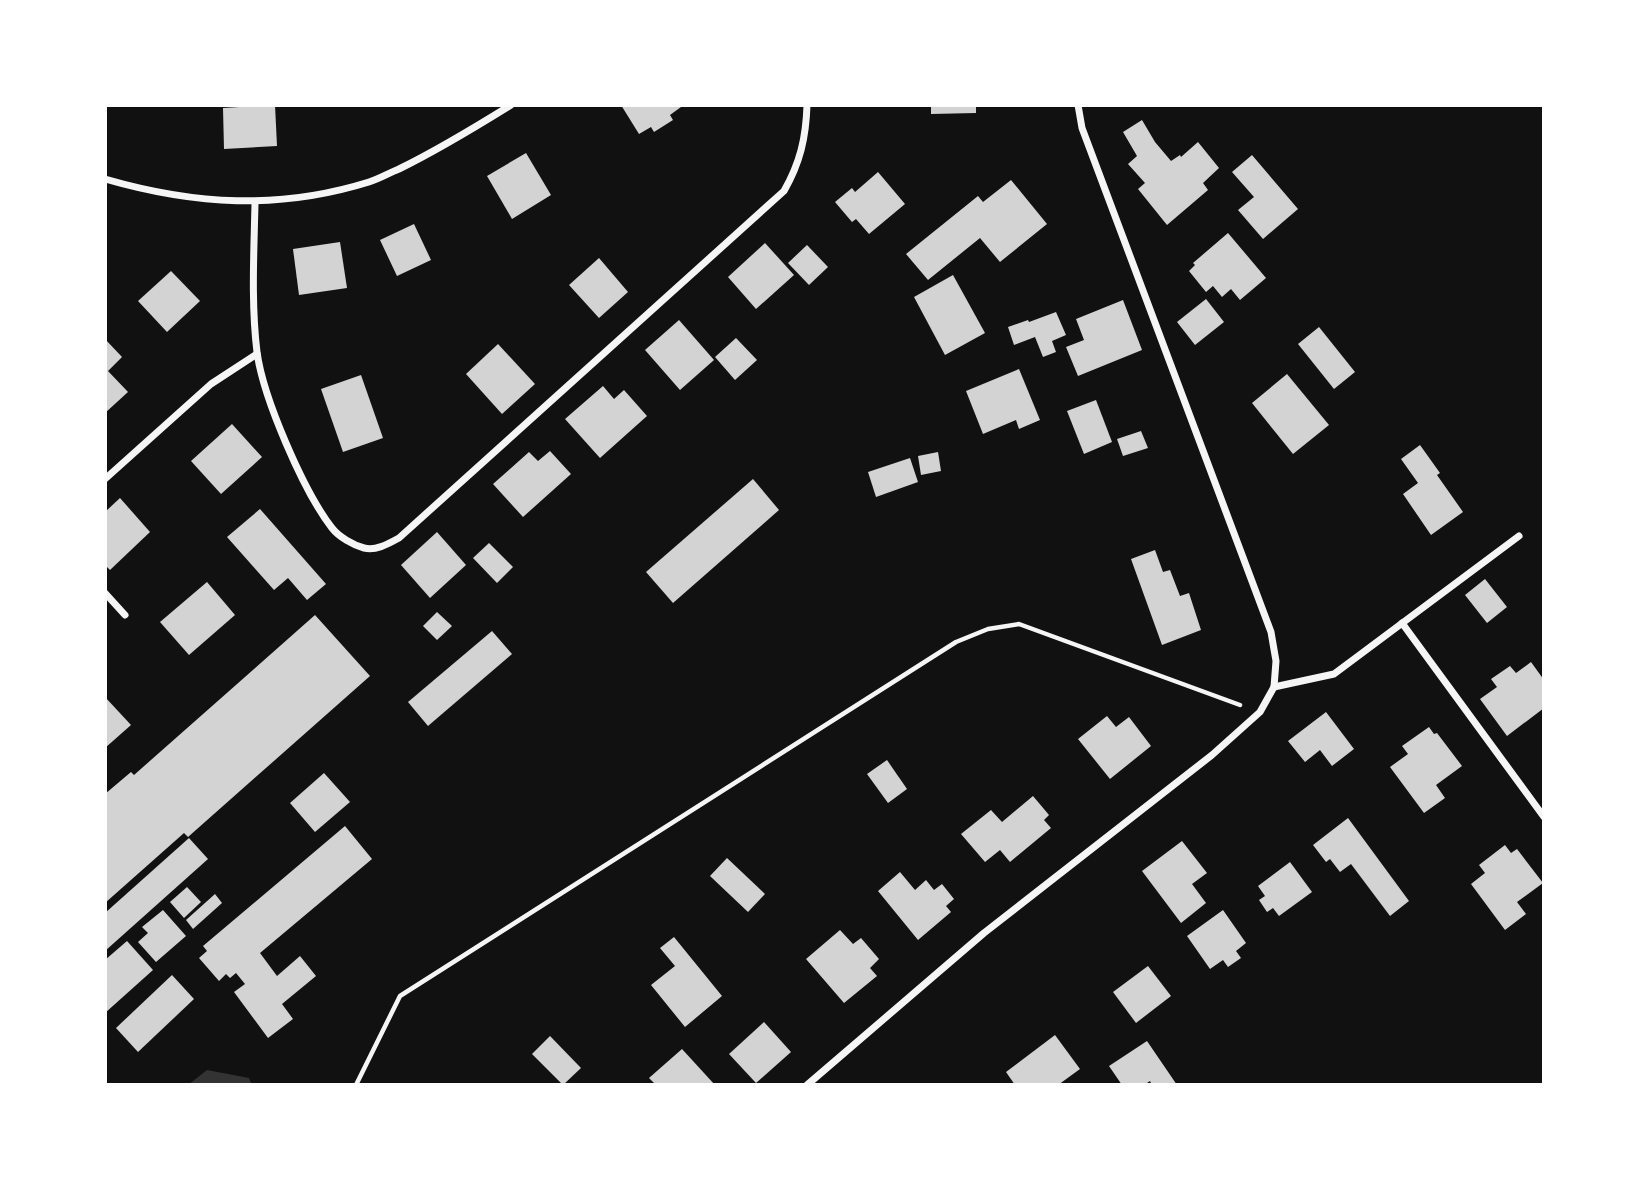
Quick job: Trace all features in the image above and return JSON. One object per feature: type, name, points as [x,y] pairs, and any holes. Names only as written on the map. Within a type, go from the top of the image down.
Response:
[{"type":"street","points":[[105,179],[139,189],[193,199],[255,202],[307,196],[371,181],[440,150],[509,105]]},
{"type":"street","points":[[255,202],[253,270],[257,354],[272,406],[290,452],[333,530],[365,549],[382,548],[399,538],[784,191],[797,169],[802,152],[807,105]]},
{"type":"street","points":[[807,1085],[984,933],[1212,755],[1261,712],[1275,687],[1276,661],[1271,632],[1082,128],[1078,105]]},
{"type":"street","points":[[105,479],[211,384],[257,354]]},
{"type":"street","points":[[1275,687],[1334,674],[1519,536]]},
{"type":"street","points":[[105,593],[125,615]]},
{"type":"street","points":[[1402,623],[1544,817]]},
{"type":"path","points":[[356,1085],[400,996],[956,642],[988,629],[1019,624],[1261,712]]},
{"type":"shaded area","points":[[207,1070],[249,1078],[252,1085],[188,1085]]},
{"type":"building","points":[[275,105],[277,146],[224,149],[223,108]]},
{"type":"building","points":[[621,105],[681,107],[670,115],[673,120],[654,132],[651,127],[639,134]]},
{"type":"building","points":[[931,105],[976,105],[976,113],[931,114]]},
{"type":"building","points":[[1142,120],[1171,161],[1180,155],[1181,157],[1198,142],[1219,168],[1203,183],[1208,190],[1167,225],[1138,189],[1145,183],[1128,164],[1137,156],[1123,132]]},
{"type":"building","points":[[526,153],[551,195],[512,219],[487,176]]},
{"type":"building","points":[[1252,155],[1298,209],[1263,239],[1238,210],[1254,197],[1232,172]]},
{"type":"building","points":[[878,172],[905,204],[869,234],[856,219],[852,222],[835,202],[852,188],[855,192]]},
{"type":"building","points":[[1011,180],[1047,224],[1000,262],[980,238],[928,280],[906,254],[978,196],[983,202]]},
{"type":"building","points":[[414,224],[431,260],[397,276],[380,240]]},
{"type":"building","points":[[1228,233],[1266,278],[1240,300],[1231,289],[1222,297],[1213,286],[1206,292],[1189,271],[1195,265],[1193,263]]},
{"type":"building","points":[[340,242],[347,288],[299,295],[293,249]]},
{"type":"building","points":[[765,243],[794,275],[756,309],[728,277]]},
{"type":"building","points":[[807,245],[828,267],[809,285],[788,263]]},
{"type":"building","points":[[599,258],[628,292],[599,318],[569,285]]},
{"type":"building","points":[[171,271],[200,301],[167,332],[138,301]]},
{"type":"building","points":[[953,275],[985,333],[945,355],[914,297]]},
{"type":"building","points":[[1206,299],[1224,322],[1195,345],[1177,322]]},
{"type":"building","points":[[1123,300],[1142,350],[1078,376],[1066,347],[1084,340],[1076,319]]},
{"type":"building","points":[[1056,312],[1066,335],[1052,341],[1056,352],[1043,357],[1035,337],[1014,345],[1008,327]]},
{"type":"building","points":[[679,320],[714,360],[680,390],[645,350]]},
{"type":"building","points":[[1319,327],[1355,372],[1334,389],[1298,344]]},
{"type":"building","points":[[736,338],[757,360],[735,380],[715,357]]},
{"type":"building","points":[[105,339],[122,357],[108,371],[128,392],[105,413]]},
{"type":"building","points":[[498,344],[535,384],[502,414],[466,374]]},
{"type":"building","points":[[1019,369],[1040,420],[1019,429],[1016,420],[983,434],[966,391]]},
{"type":"building","points":[[1287,374],[1329,425],[1293,454],[1252,403]]},
{"type":"building","points":[[361,375],[383,438],[343,452],[321,389]]},
{"type":"building","points":[[603,386],[614,399],[624,390],[647,416],[600,458],[565,419]]},
{"type":"building","points":[[1096,400],[1112,442],[1084,454],[1067,411]]},
{"type":"building","points":[[232,424],[262,457],[221,494],[191,461]]},
{"type":"building","points":[[1141,431],[1148,448],[1123,456],[1117,439]]},
{"type":"building","points":[[1420,445],[1463,512],[1431,535],[1403,494],[1418,483],[1401,459]]},
{"type":"building","points":[[550,451],[571,474],[523,517],[493,484],[529,452],[538,461]]},
{"type":"building","points":[[938,452],[941,471],[921,475],[918,456]]},
{"type":"building","points":[[910,458],[918,482],[876,497],[868,472]]},
{"type":"building","points":[[753,479],[779,510],[673,603],[646,572]]},
{"type":"building","points":[[120,498],[150,532],[110,570],[105,565],[105,512]]},
{"type":"building","points":[[260,509],[326,584],[307,600],[288,578],[274,590],[227,537]]},
{"type":"building","points":[[437,532],[466,565],[430,598],[401,565]]},
{"type":"building","points":[[489,543],[513,567],[497,583],[473,558]]},
{"type":"building","points":[[1155,550],[1163,572],[1170,570],[1180,596],[1189,593],[1201,630],[1162,645],[1131,559]]},
{"type":"building","points":[[1485,579],[1507,607],[1487,623],[1465,595]]},
{"type":"building","points":[[207,582],[235,615],[189,655],[160,622]]},
{"type":"building","points":[[437,612],[452,626],[437,640],[423,626]]},
{"type":"building","points":[[315,615],[370,676],[188,837],[184,833],[105,903],[105,794],[131,772],[134,775]]},
{"type":"building","points":[[492,631],[512,654],[428,726],[408,702]]},
{"type":"building","points":[[1531,662],[1544,680],[1544,708],[1507,736],[1480,699],[1497,687],[1491,679],[1510,666],[1516,673]]},
{"type":"building","points":[[105,697],[131,725],[105,748]]},
{"type":"building","points":[[1326,712],[1354,749],[1332,766],[1320,750],[1305,762],[1288,741]]},
{"type":"building","points":[[1107,716],[1116,727],[1129,717],[1151,746],[1110,779],[1078,739]]},
{"type":"building","points":[[1429,727],[1434,734],[1437,733],[1462,766],[1436,785],[1445,798],[1424,813],[1390,767],[1408,754],[1402,746]]},
{"type":"building","points":[[887,760],[907,789],[888,803],[867,774]]},
{"type":"building","points":[[324,773],[350,802],[315,832],[290,803]]},
{"type":"building","points":[[1033,796],[1049,815],[1044,820],[1051,828],[1010,862],[1000,850],[985,862],[961,834],[991,810],[1002,822]]},
{"type":"building","points":[[1348,818],[1409,901],[1390,916],[1351,864],[1340,872],[1330,859],[1326,862],[1313,845]]},
{"type":"building","points":[[345,826],[372,859],[260,953],[277,976],[300,956],[316,976],[282,1004],[293,1019],[268,1038],[234,992],[245,984],[236,973],[230,978],[226,974],[219,981],[199,958],[207,951],[203,946]]},
{"type":"building","points":[[189,838],[208,859],[105,951],[105,913]]},
{"type":"building","points":[[1182,841],[1207,873],[1192,884],[1206,903],[1181,923],[1142,871]]},
{"type":"building","points":[[1505,845],[1511,853],[1517,849],[1543,883],[1517,902],[1526,914],[1505,930],[1471,884],[1485,873],[1479,865]]},
{"type":"building","points":[[727,858],[765,894],[748,912],[710,876]]},
{"type":"building","points":[[1290,862],[1312,892],[1279,916],[1273,908],[1267,912],[1259,900],[1265,896],[1258,886]]},
{"type":"building","points":[[900,872],[915,890],[926,880],[934,890],[942,884],[954,899],[946,906],[951,912],[918,940],[878,891]]},
{"type":"building","points":[[187,887],[201,902],[184,918],[170,902]]},
{"type":"building","points":[[215,894],[222,903],[193,929],[186,920]]},
{"type":"building","points":[[163,910],[186,936],[156,962],[138,942],[148,933],[142,927]]},
{"type":"building","points":[[1223,910],[1246,943],[1236,951],[1241,958],[1228,967],[1223,960],[1210,969],[1187,936]]},
{"type":"building","points":[[840,930],[853,944],[861,938],[879,959],[870,968],[877,976],[844,1003],[806,959]]},
{"type":"building","points":[[674,937],[722,996],[685,1027],[651,985],[675,966],[660,948]]},
{"type":"building","points":[[127,941],[153,970],[105,1013],[105,960]]},
{"type":"building","points":[[1148,966],[1171,996],[1136,1023],[1113,992]]},
{"type":"building","points":[[172,975],[194,999],[138,1052],[116,1028]]},
{"type":"building","points":[[764,1022],[791,1052],[756,1083],[729,1054]]},
{"type":"building","points":[[1055,1035],[1080,1069],[1058,1085],[1015,1085],[1006,1072]]},
{"type":"building","points":[[550,1036],[581,1068],[563,1085],[532,1054]]},
{"type":"building","points":[[1147,1041],[1177,1085],[1152,1085],[1150,1081],[1144,1085],[1122,1085],[1109,1066]]},
{"type":"building","points":[[682,1049],[715,1085],[656,1085],[649,1078]]}]
